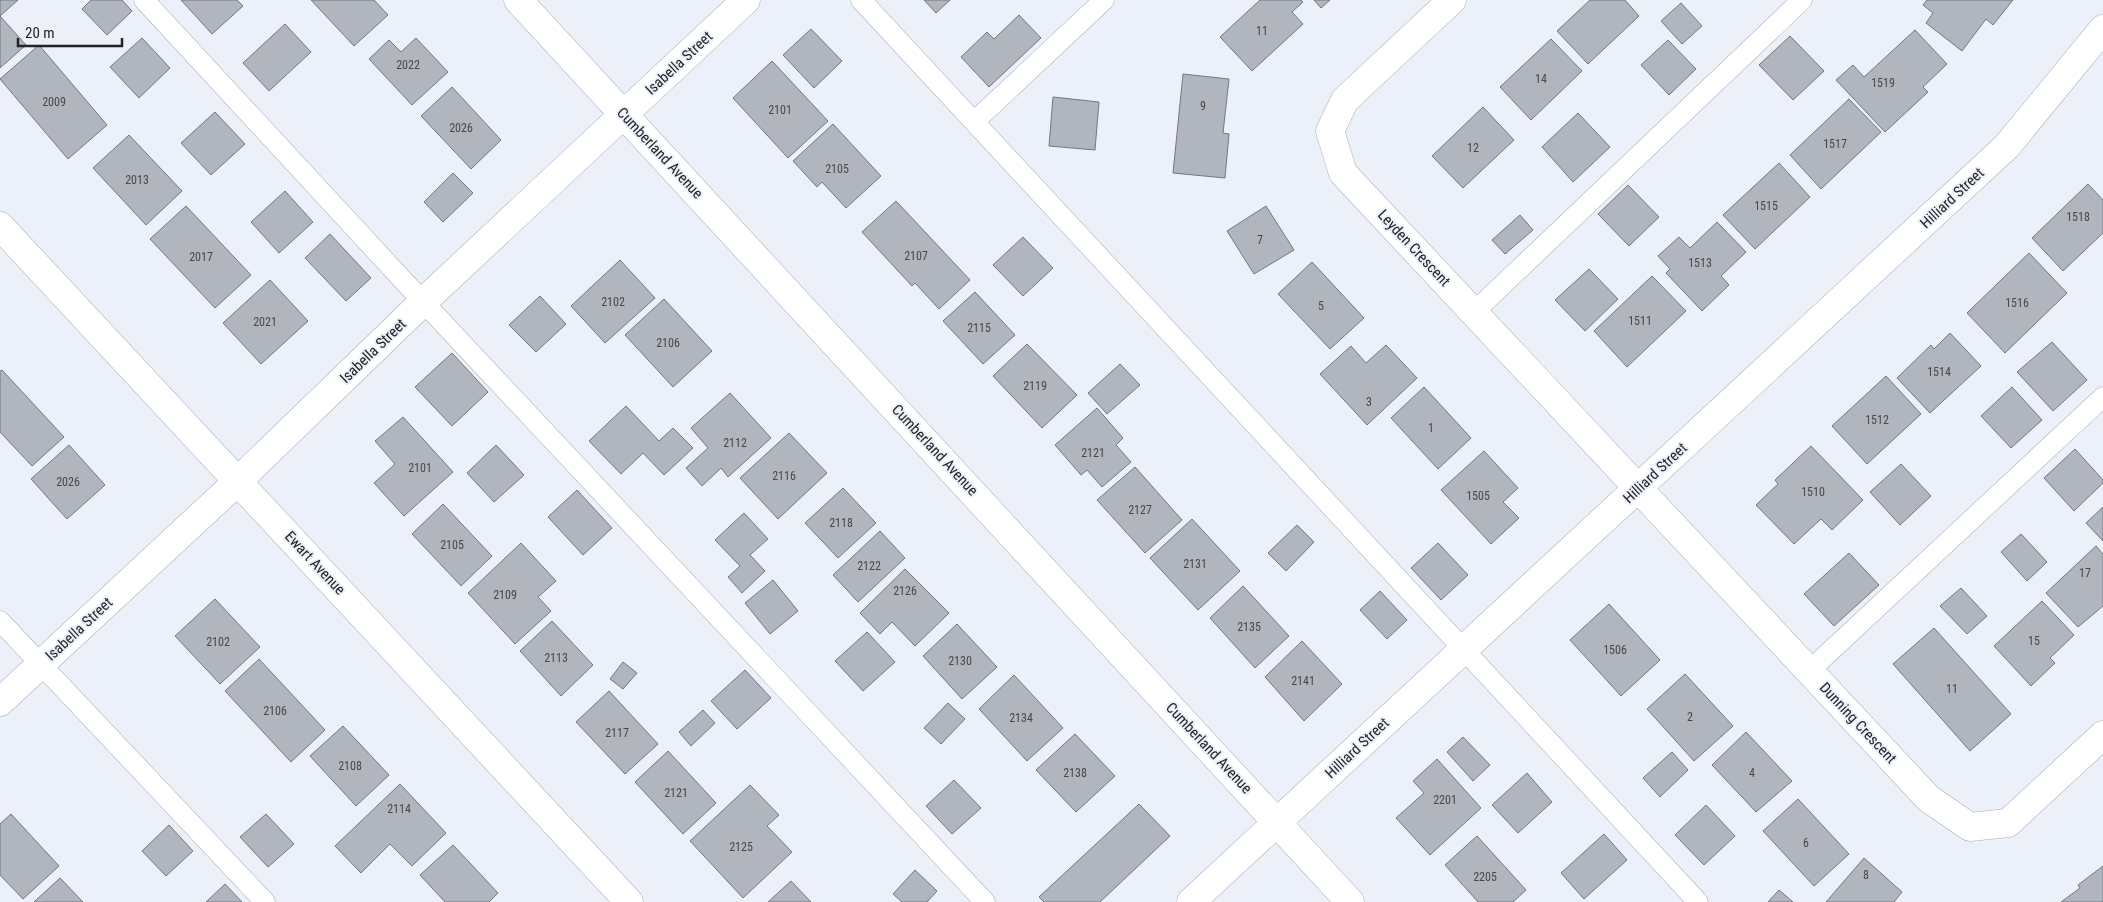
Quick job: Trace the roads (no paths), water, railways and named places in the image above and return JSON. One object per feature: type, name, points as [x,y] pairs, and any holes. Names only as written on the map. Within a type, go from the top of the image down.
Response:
[{"type":"street","name":"Cumberland Avenue","points":[[518,0],[1350,902]]},
{"type":"street","name":"Isabella Street","points":[[0,702],[238,481],[423,302],[746,0]]},
{"type":"street","name":"Leyden Crescent","points":[[1452,0],[1345,100],[1330,131],[1343,173],[1639,488]]},
{"type":"street","name":"Hilliard Street","points":[[1191,902],[2007,146],[2103,29]]},
{"type":"street","name":"Ewart Avenue","points":[[0,226],[629,902]]},
{"type":"street","name":"Dunning Crescent","points":[[1639,488],[1929,799],[1970,827],[2008,823],[2103,735]]},
{"type":"lane","points":[[144,0],[423,302],[984,902]]},
{"type":"lane","points":[[861,0],[1698,902]]},
{"type":"lane","points":[[975,121],[1104,0]]},
{"type":"lane","points":[[1474,312],[1802,0]]},
{"type":"lane","points":[[1809,671],[2103,397]]},
{"type":"lane","points":[[0,621],[265,902]]}]
